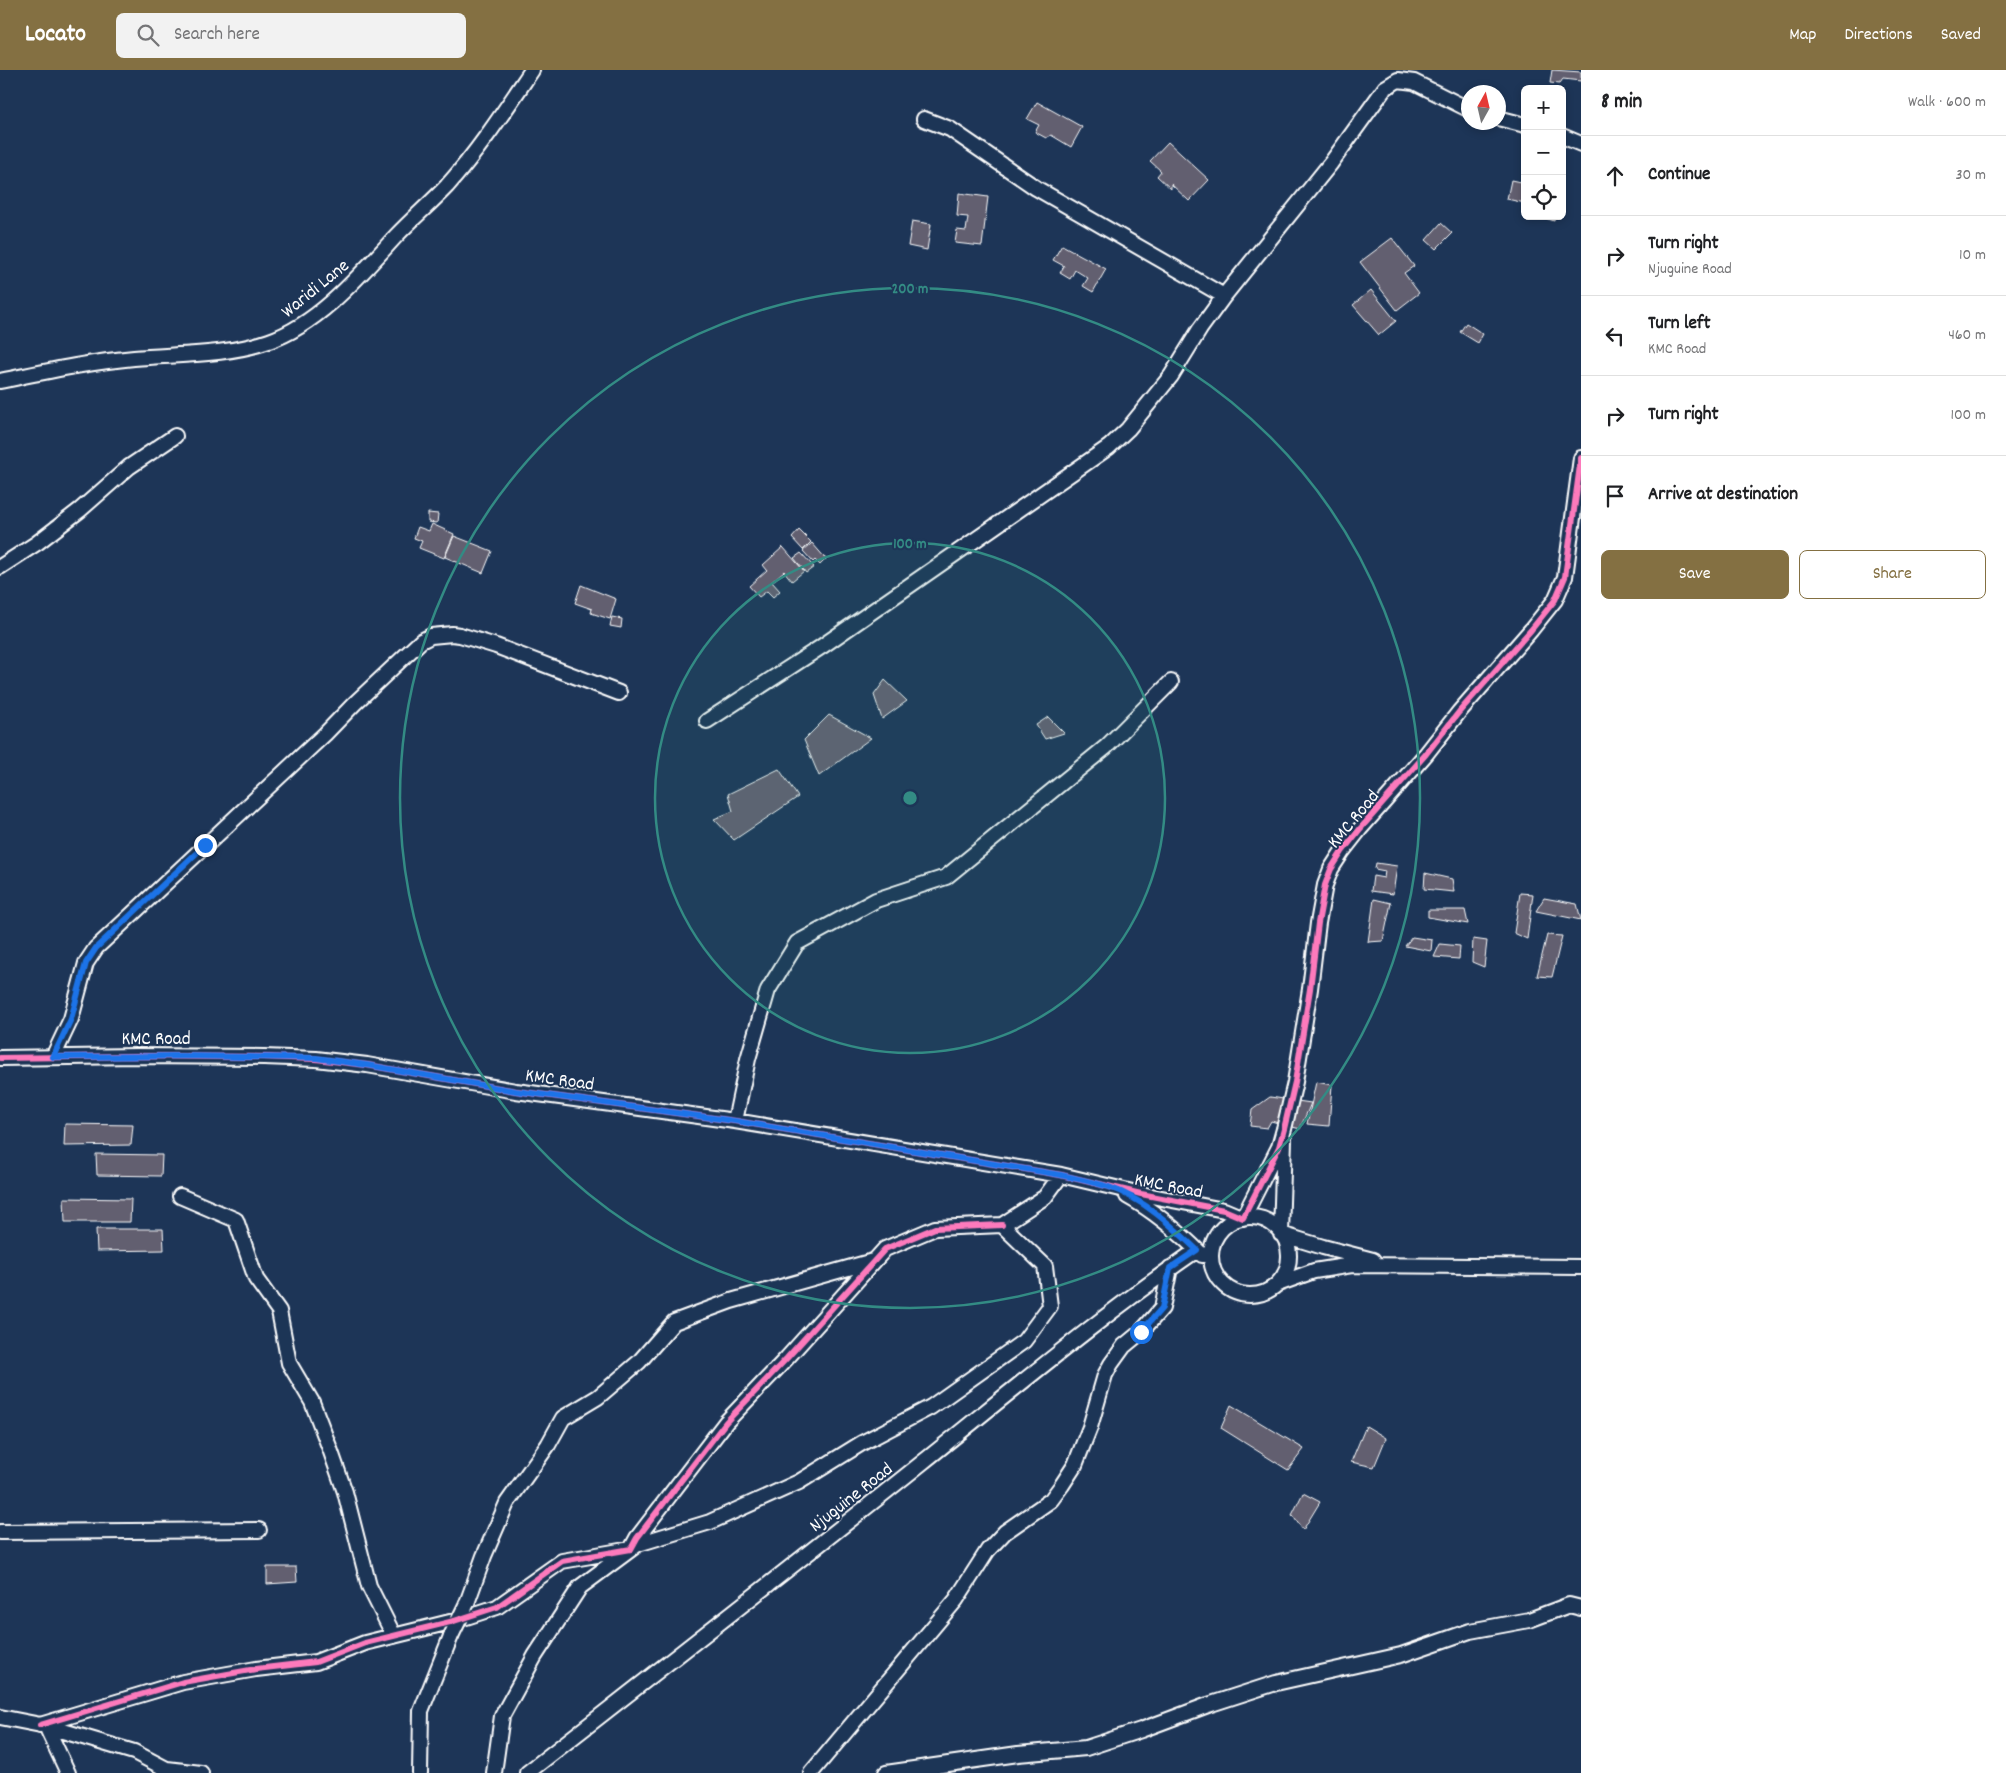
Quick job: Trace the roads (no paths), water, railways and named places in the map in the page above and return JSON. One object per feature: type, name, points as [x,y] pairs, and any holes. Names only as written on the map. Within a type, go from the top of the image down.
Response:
[{"type":"street","name":"Waridi Lane","points":[[0,381],[133,358],[177,356],[242,348],[269,342],[297,328],[357,278],[407,224],[446,187],[477,151],[532,70]]},
{"type":"street","points":[[707,721],[821,647],[1109,447],[1128,429],[1170,376],[1224,296],[1330,162],[1385,88],[1398,80],[1414,82],[1461,106]]},
{"type":"street","points":[[924,119],[950,129],[1036,188],[1224,296]]},
{"type":"street","points":[[1506,120],[1521,124]]},
{"type":"street","points":[[1566,138],[1581,144]]},
{"type":"street","points":[[0,567],[37,543],[80,510],[129,467],[175,436]]},
{"type":"street","name":"KMC Road","points":[[0,1058],[182,1056],[316,1058],[516,1091],[735,1121],[1061,1175],[1111,1188],[1224,1210],[1243,1218],[1279,1147],[1284,1129],[1295,1082],[1318,923],[1325,885],[1331,868],[1360,829],[1426,754],[1458,712],[1555,600],[1565,577],[1581,458]]},
{"type":"street","points":[[53,1057],[71,1019],[86,963],[96,948],[325,734],[420,641],[431,636],[460,635],[496,646],[619,693]]},
{"type":"street","points":[[735,1121],[748,1059],[768,990],[797,943],[876,900],[946,877],[1106,747],[1171,682]]},
{"type":"street","name":"KMC Road","points":[[1281,1234],[1284,1129]]},
{"type":"street","points":[[43,1725],[183,1682],[256,1669],[316,1662],[365,1644],[454,1621],[497,1607],[562,1561],[630,1549],[726,1422],[787,1358],[885,1249],[935,1228],[1002,1226],[1045,1197],[1061,1175]]},
{"type":"street","name":"KMC Road","points":[[1111,1188],[1147,1207],[1173,1227],[1197,1250],[1215,1272]]},
{"type":"street","points":[[180,1196],[236,1220],[256,1279],[279,1311],[289,1364],[312,1402],[345,1492],[369,1586],[394,1636]]},
{"type":"street","points":[[1278,1284],[1285,1274],[1289,1262],[1289,1250],[1277,1228],[1267,1221],[1243,1218],[1230,1223],[1220,1232],[1213,1243],[1210,1256],[1215,1272],[1220,1281],[1230,1290],[1243,1295],[1256,1295],[1268,1291],[1278,1284],[1314,1271],[1352,1266],[1581,1267]]},
{"type":"street","points":[[494,1773],[502,1716],[535,1656],[580,1587],[638,1544],[710,1522],[799,1482],[862,1443],[932,1407],[1024,1342],[1050,1306],[1045,1266],[1002,1226]]},
{"type":"street","points":[[1281,1234],[1323,1248],[1394,1265]]},
{"type":"street","name":"Njuguine Road","points":[[527,1773],[720,1624],[1058,1354],[1170,1268],[1197,1250]]},
{"type":"street","points":[[420,1773],[421,1711],[451,1636],[467,1603],[484,1556],[507,1503],[548,1444],[563,1418],[598,1397],[639,1362],[674,1322],[731,1301],[874,1261]]},
{"type":"street","points":[[811,1773],[956,1600],[988,1550],[1005,1532],[1051,1500],[1062,1485],[1075,1465],[1090,1427],[1105,1375],[1111,1364],[1124,1346],[1141,1332],[1162,1308],[1170,1268]]},
{"type":"street","points":[[0,1532],[259,1530]]},
{"type":"street","points":[[886,1773],[1018,1754],[1086,1748],[1276,1683],[1401,1654],[1470,1631],[1528,1620],[1569,1605],[1581,1608]]},
{"type":"street","points":[[0,1718],[43,1725],[134,1752],[170,1771],[200,1773]]},
{"type":"street","points":[[43,1725],[68,1773]]}]
